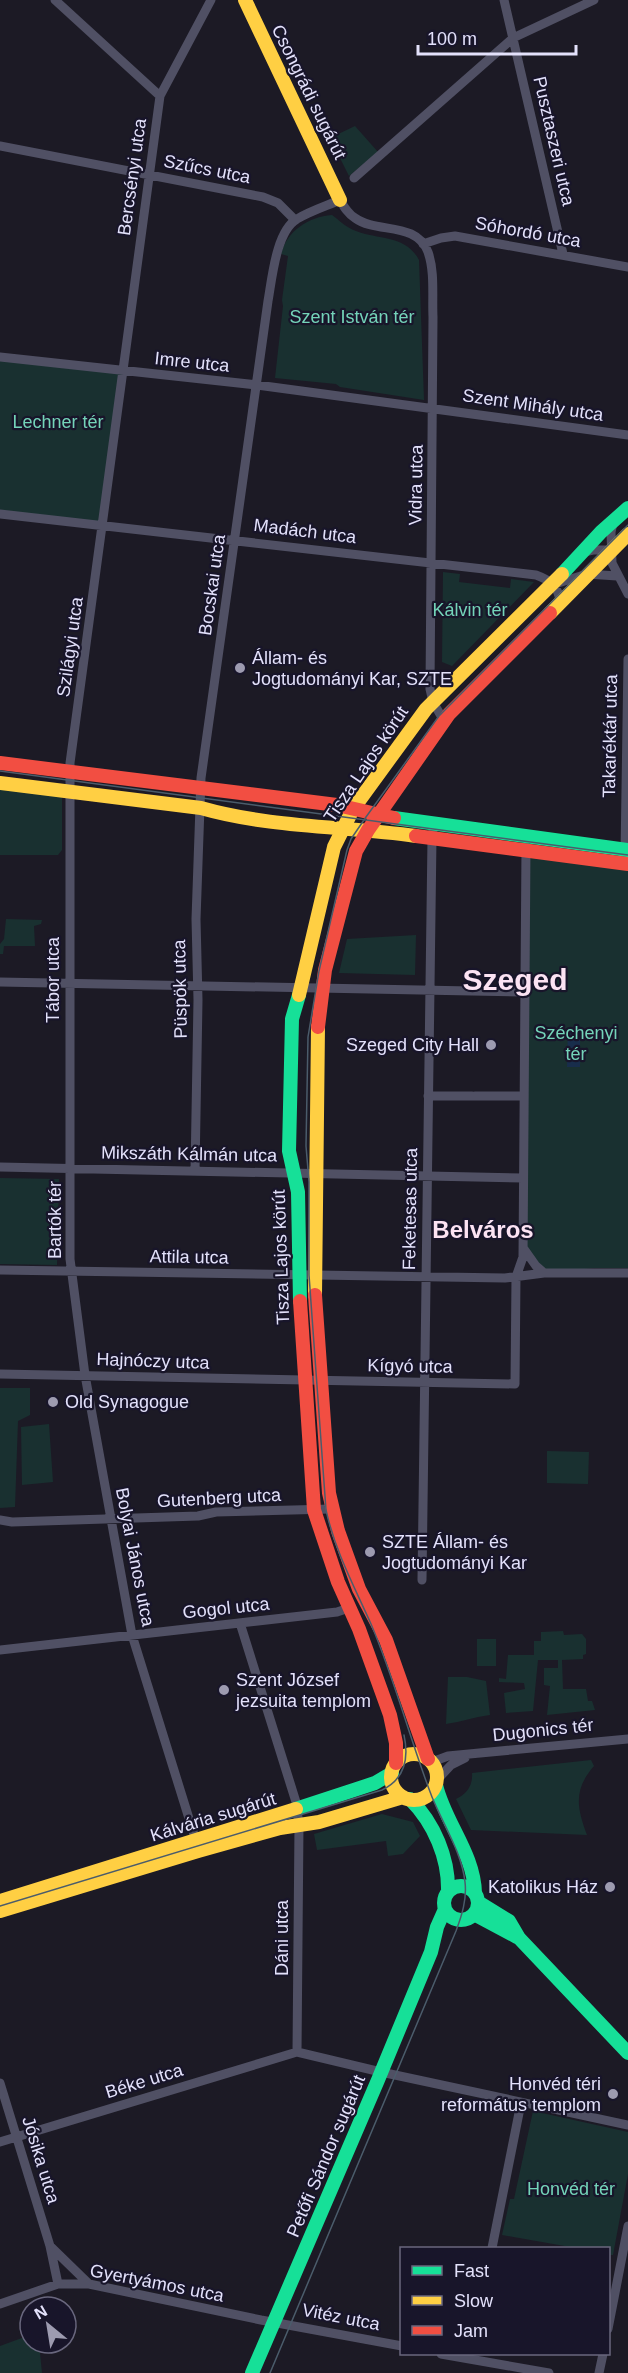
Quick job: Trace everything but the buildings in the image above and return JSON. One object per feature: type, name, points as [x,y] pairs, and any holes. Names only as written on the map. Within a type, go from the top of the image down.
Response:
[{"type":"street","points":[[55,0],[160,96]]},
{"type":"street","name":"Bercsényi utca","points":[[123,371],[160,96],[211,0]]},
{"type":"street","name":"Csongrádi sugárút","points":[[245,0],[340,200]]},
{"type":"street","name":"Pusztaszeri utca","points":[[504,0],[563,254]]},
{"type":"street","points":[[354,178],[513,38],[594,0]]},
{"type":"street","name":"Szűcs utca","points":[[0,146],[263,197],[278,203],[295,220]]},
{"type":"street","points":[[340,200],[348,212],[362,222],[409,232],[423,244],[431,266],[433,408],[257,385],[270,293],[285,231],[295,220],[340,200]]},
{"type":"street","name":"Sóhordó utca","points":[[423,244],[455,236],[628,267]]},
{"type":"street","points":[[0,357],[123,371],[104,526],[0,514]]},
{"type":"street","name":"Imre utca","points":[[123,371],[257,385]]},
{"type":"street","name":"Bocskai utca","points":[[201,808],[200,789],[257,385]]},
{"type":"street","name":"Szent Mihály utca","points":[[433,408],[628,435]]},
{"type":"street","name":"Vidra utca","points":[[431,563],[433,408]]},
{"type":"street","name":"Tisza Lajos körút","points":[[305,1173],[289,1151],[291,1032],[333,847],[341,830],[353,809],[422,714],[628,508]]},
{"type":"street","points":[[613,522],[610,532],[612,563],[617,576],[627,589]]},
{"type":"street","name":"Madách utca","points":[[104,526],[235,539],[431,563]]},
{"type":"street","name":"Szilágyi utca","points":[[70,792],[69,773],[104,526]]},
{"type":"street","name":"Tisza Lajos körút","points":[[394,1768],[396,1743],[392,1722],[359,1629],[321,1536],[314,1510],[304,1381],[305,1173],[317,1031],[325,970],[356,851],[368,830],[444,721],[628,534]]},
{"type":"street","points":[[584,552],[611,550]]},
{"type":"street","points":[[433,702],[430,689],[431,563],[536,575],[559,590],[560,602]]},
{"type":"street","points":[[587,574],[617,576]]},
{"type":"street","name":"Tisza Lajos körút","points":[[553,584],[587,574]]},
{"type":"street","name":"Takaréktár utca","points":[[626,857],[628,659]]},
{"type":"street","name":"Tisza Lajos körút","points":[[433,702],[444,721]]},
{"type":"street","points":[[0,763],[353,809],[378,816],[434,823],[526,844]]},
{"type":"street","points":[[0,783],[201,808],[225,815],[341,830],[368,830],[432,838],[526,844],[626,857]]},
{"type":"street","name":"Tábor utca","points":[[70,792],[71,1168]]},
{"type":"street","name":"Püspök utca","points":[[195,1171],[198,1000],[196,919],[201,808]]},
{"type":"street","name":"Feketesas utca","points":[[422,1580],[429,990],[434,823]]},
{"type":"street","points":[[516,1277],[520,1268],[523,1247],[526,844]]},
{"type":"street","points":[[0,982],[524,992]]},
{"type":"street","points":[[428,1096],[523,1096]]},
{"type":"street","name":"Bartók tér","points":[[0,1167],[71,1168],[72,1271],[0,1270]]},
{"type":"street","name":"Mikszáth Kálmán utca","points":[[71,1168],[523,1178]]},
{"type":"street","name":"Tisza Lajos körút","points":[[305,1173],[298,1192],[306,1275],[321,1381],[331,1509],[359,1589],[386,1640],[430,1760]]},
{"type":"street","points":[[523,1247],[536,1266],[544,1273]]},
{"type":"street","name":"Attila utca","points":[[72,1271],[516,1277]]},
{"type":"street","name":"Bolyai János utca","points":[[72,1271],[85,1375],[132,1635],[196,1841]]},
{"type":"street","points":[[516,1277],[544,1273],[628,1273]]},
{"type":"street","name":"Kígyó utca","points":[[304,1381],[515,1384],[516,1277]]},
{"type":"street","name":"Hajnóczy utca","points":[[0,1374],[304,1381]]},
{"type":"street","name":"Gutenberg utca","points":[[0,1520],[12,1522],[111,1519],[198,1516],[216,1512],[331,1509]]},
{"type":"street","name":"Gogol utca","points":[[0,1650],[337,1612],[349,1608]]},
{"type":"street","points":[[240,1623],[297,1810],[314,1802],[375,1783],[410,1754],[421,1755],[430,1760],[435,1768],[441,1805],[469,1860],[476,1903],[465,1919],[450,1914],[445,1900],[450,1882],[445,1862],[424,1814],[394,1787],[394,1768]]},
{"type":"street","name":"Dugonics tér","points":[[430,1760],[448,1756],[470,1756],[624,1740]]},
{"type":"street","name":"Dugonics tér","points":[[436,1782],[451,1765],[470,1756]]},
{"type":"street","points":[[299,1825],[319,1822],[407,1798],[426,1796],[436,1782]]},
{"type":"street","name":"Kálvária sugárút","points":[[0,1901],[297,1810],[299,1825],[198,1851],[0,1911]]},
{"type":"street","name":"Dáni utca","points":[[297,2052],[299,1825]]},
{"type":"street","points":[[448,1892],[455,1887],[464,1886],[476,1903],[509,1921],[519,1938],[628,2054]]},
{"type":"street","name":"Petőfi Sándor sugárút","points":[[252,2373],[431,1952],[437,1927],[450,1914]]},
{"type":"street","points":[[297,2052],[628,2125]]},
{"type":"street","name":"Béke utca","points":[[0,2142],[297,2052]]},
{"type":"street","name":"Jósika utca","points":[[0,2083],[50,2246],[58,2284]]},
{"type":"street","points":[[493,2243],[521,2103]]},
{"type":"street","points":[[610,2323],[628,2226]]},
{"type":"street","name":"Jósika utca","points":[[50,2246],[89,2284]]},
{"type":"street","name":"Gyertyámos utca","points":[[0,2304],[58,2284],[89,2284],[274,2322]]},
{"type":"street","name":"Vitéz utca","points":[[274,2322],[400,2346]]},
{"type":"street","points":[[599,2373],[603,2355]]},
{"type":"street","points":[[469,2356],[549,2373]]},
{"type":"green space","points":[[355,126],[378,152],[349,176],[330,138]]},
{"type":"green space","name":"Szent István tér","points":[[332,215],[353,230],[407,246],[419,260],[424,400],[340,387],[336,384],[275,378],[288,256],[281,254],[293,232],[307,222]]},
{"type":"green space","name":"Lechner tér","points":[[0,357],[123,371],[103,526],[0,514]]},
{"type":"green space","name":"Kálvin tér","points":[[443,572],[460,574],[459,582],[510,588],[511,579],[534,582],[452,666],[442,662]]},
{"type":"green space","points":[[0,787],[62,795],[62,850],[58,855],[0,855]]},
{"type":"green space","name":"Széchenyi tér","points":[[525,850],[628,864],[628,1268],[595,1268],[544,1273],[523,1247]]},
{"type":"green space","points":[[6,919],[42,920],[41,924],[34,926],[35,946],[4,946],[3,954],[0,954]]},
{"type":"green space","points":[[416,935],[415,975],[339,973],[347,939]]},
{"type":"green space","points":[[0,1178],[59,1179],[57,1265],[0,1264]]},
{"type":"green space","points":[[0,1388],[30,1388],[30,1415],[18,1421],[15,1507],[0,1508]]},
{"type":"green space","points":[[49,1424],[53,1482],[22,1485],[21,1427]]},
{"type":"green space","points":[[547,1451],[589,1452],[588,1484],[547,1483]]},
{"type":"green space","points":[[563,1631],[564,1635],[582,1634],[586,1639],[586,1654],[583,1655],[583,1659],[562,1660],[563,1689],[586,1689],[588,1701],[592,1701],[595,1710],[547,1715],[550,1686],[544,1685],[544,1668],[558,1668],[558,1660],[538,1660],[533,1711],[506,1713],[504,1693],[525,1689],[524,1683],[499,1682],[499,1678],[506,1679],[508,1655],[534,1655],[534,1641],[541,1641],[541,1632]]},
{"type":"green space","points":[[477,1639],[496,1639],[496,1666],[477,1666]]},
{"type":"green space","points":[[448,1677],[467,1677],[486,1681],[490,1715],[446,1724]]},
{"type":"green space","points":[[591,1760],[594,1766],[583,1783],[579,1799],[579,1808],[587,1835],[471,1830],[456,1799],[468,1789],[472,1773]]},
{"type":"green space","points":[[382,1814],[413,1822],[420,1836],[403,1854],[388,1856],[386,1841],[317,1850],[314,1834]]},
{"type":"green space","name":"Honvéd tér","points":[[533,2111],[628,2132],[628,2174],[613,2255],[610,2255],[610,2247],[570,2247],[502,2235],[510,2199],[514,2199]]},
{"type":"green space","points":[[18,2339],[18,2355],[40,2355],[42,2373],[0,2373],[0,2346]]},
{"type":"water","points":[[568,1027],[580,1027],[580,1067],[567,1067]]},
{"type":"tram line","points":[[270,2373],[456,1931],[465,1895],[465,1882],[460,1860],[432,1797],[388,1667],[340,1554],[326,1510],[309,1275],[309,1182],[306,1146],[308,1037],[319,971],[347,850],[351,839],[366,817],[439,716],[628,525]]},
{"type":"tram line","points":[[0,771],[628,855]]},
{"type":"tram line","points":[[0,1906],[382,1790],[396,1780],[404,1767],[406,1752],[404,1735]]},
{"type":"traffic: fast","points":[[562,574],[601,532],[628,508]]},
{"type":"traffic: fast","points":[[394,818],[628,850]]},
{"type":"traffic: fast","points":[[299,995],[292,1019],[289,1151],[298,1192],[300,1301]]},
{"type":"traffic: fast","points":[[296,1809],[375,1783],[392,1773]]},
{"type":"traffic: fast","points":[[436,1785],[440,1799],[465,1851],[475,1893]]},
{"type":"traffic: fast","points":[[410,1799],[419,1808],[433,1830],[443,1854],[448,1892]]},
{"type":"traffic: fast","points":[[461,1886],[473,1891],[478,1903],[473,1915],[461,1920],[449,1915],[444,1903],[449,1891],[461,1886]]},
{"type":"traffic: fast","points":[[478,1902],[509,1921],[519,1938],[628,2053]]},
{"type":"traffic: fast","points":[[252,2373],[378,2080],[431,1952],[437,1927],[445,1909]]},
{"type":"traffic: fast","points":[[474,1914],[517,1937]]},
{"type":"traffic: slow","points":[[245,0],[340,200]]},
{"type":"traffic: slow","points":[[550,613],[628,534]]},
{"type":"traffic: slow","points":[[299,995],[334,847],[353,809],[426,709],[562,574]]},
{"type":"traffic: slow","points":[[0,783],[201,808],[227,815],[281,823],[416,836]]},
{"type":"traffic: slow","points":[[315,1295],[318,1027]]},
{"type":"traffic: slow","points":[[414,1754],[430,1761],[437,1777],[430,1793],[414,1800],[398,1793],[391,1777],[398,1761],[414,1754]]},
{"type":"traffic: slow","points":[[0,1911],[198,1851],[280,1828],[319,1822],[403,1797]]},
{"type":"traffic: slow","points":[[0,1901],[296,1809]]},
{"type":"traffic: jam","points":[[318,1027],[325,970],[356,851],[368,830],[449,714],[550,613]]},
{"type":"traffic: jam","points":[[0,763],[337,805],[394,818]]},
{"type":"traffic: jam","points":[[416,836],[628,864]]},
{"type":"traffic: jam","points":[[315,1295],[329,1493],[338,1531],[359,1589],[386,1640],[428,1759]]},
{"type":"traffic: jam","points":[[300,1301],[314,1510],[338,1582],[359,1629],[390,1715],[396,1743],[396,1763]]},
{"type":"place","name":"Állam- és Jogtudományi Kar, SZTE","points":[[240,668]]},
{"type":"place","name":"Szeged City Hall","points":[[491,1045]]},
{"type":"place","name":"Old Synagogue","points":[[53,1402]]},
{"type":"place","name":"SZTE Állam- és Jogtudományi Kar","points":[[370,1552]]},
{"type":"place","name":"Szent József jezsuita templom","points":[[224,1690]]},
{"type":"place","name":"Katolikus Ház","points":[[610,1887]]},
{"type":"place","name":"Honvéd téri református templom","points":[[613,2094]]},
{"type":"district","name":"Szeged","points":[[515,980]]},
{"type":"district","name":"Belváros","points":[[483,1230]]}]
